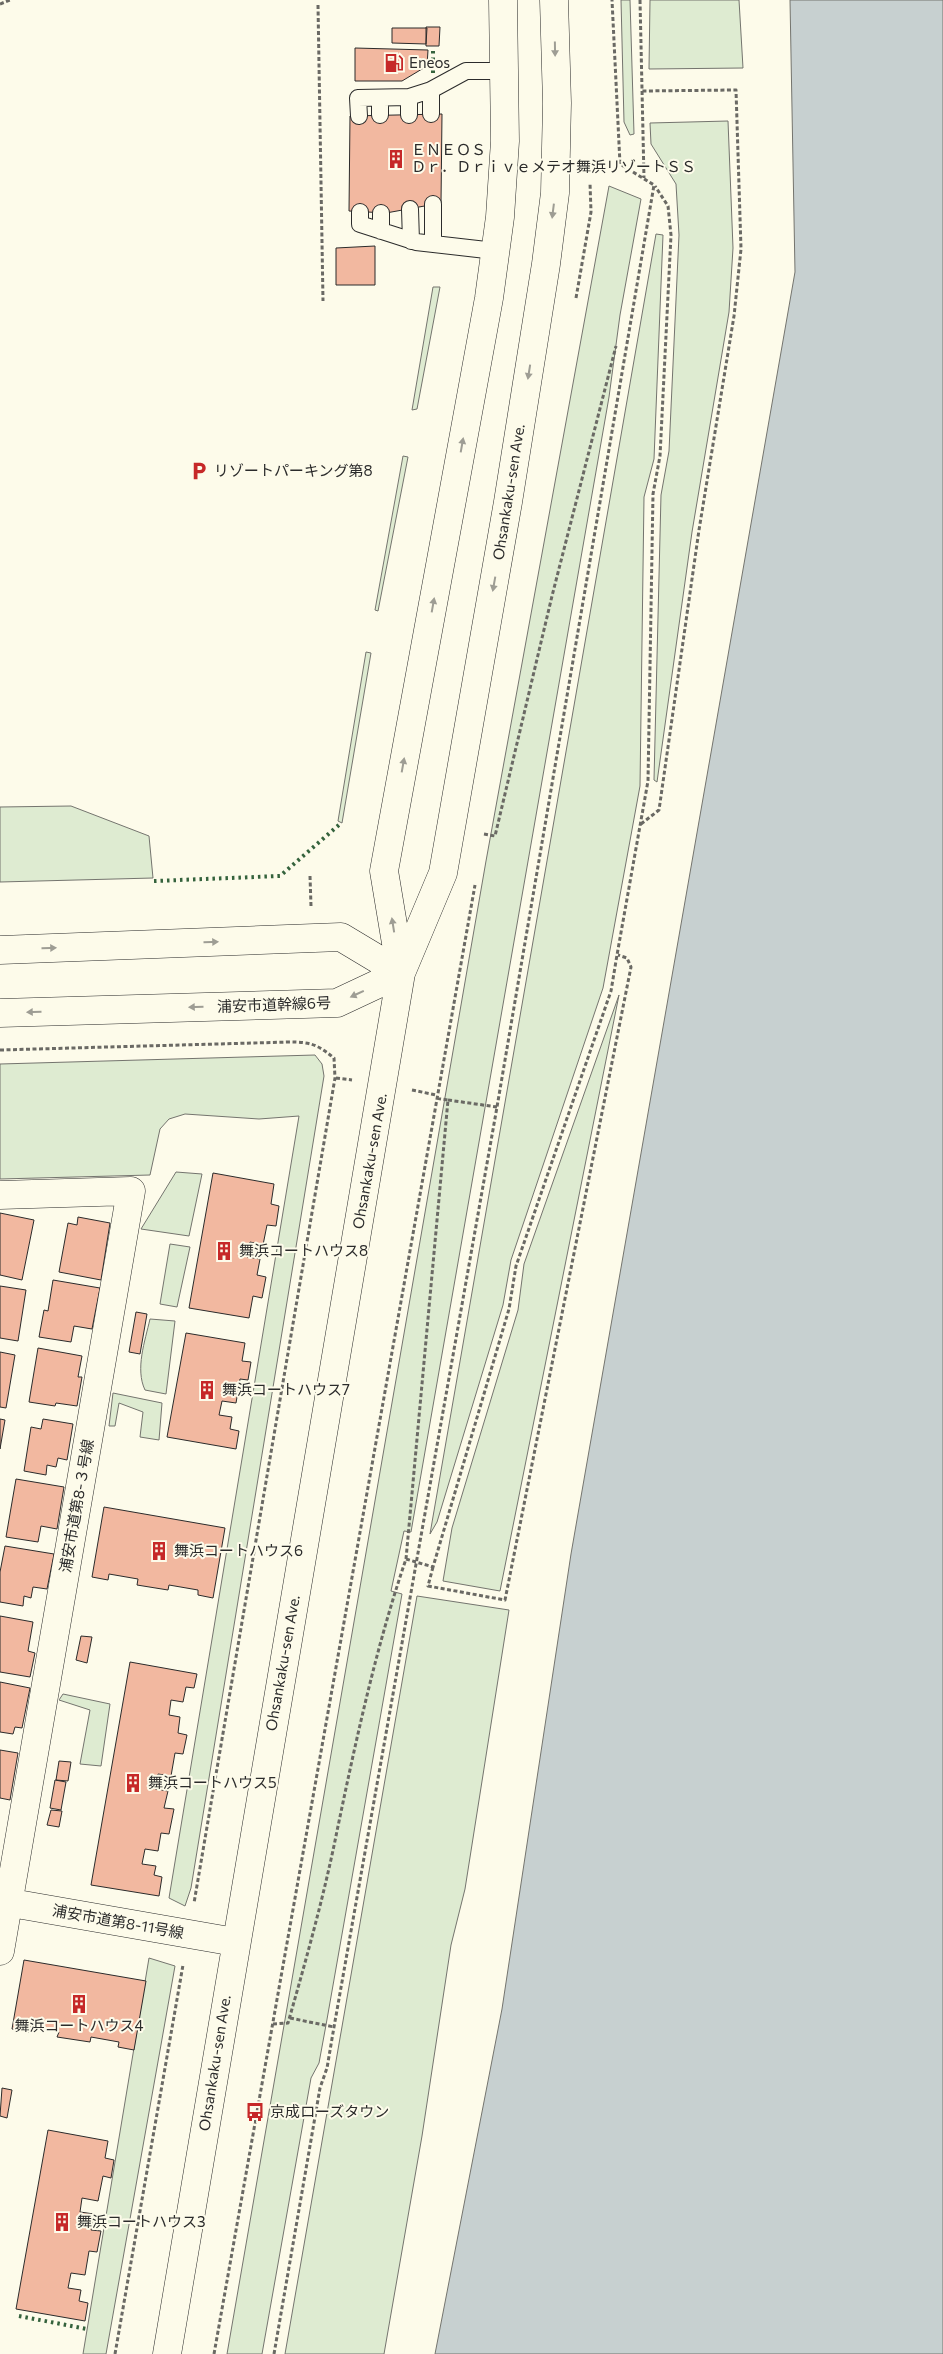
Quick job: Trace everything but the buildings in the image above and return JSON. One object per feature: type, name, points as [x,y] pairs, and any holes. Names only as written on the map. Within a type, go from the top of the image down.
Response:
[{"type":"street","name":"Ohsankaku-sen Ave.","points":[[401,973],[384,871],[489,298],[505,141],[504,0]]},
{"type":"street","name":"Ohsankaku-sen Ave.","points":[[167,2354],[235,1942],[401,973],[443,873],[508,502],[546,264],[555,193],[557,104],[554,0]]},
{"type":"street","points":[[0,950],[342,937],[401,973]]},
{"type":"street","name":"浦安市道幹線6号","points":[[0,1013],[337,1003],[401,973]]},
{"type":"street","name":"浦安市道第8-３号線","points":[[0,1195],[131,1191],[4,1902],[0,1950]]},
{"type":"street","name":"浦安市道第8-11号線","points":[[4,1902],[235,1942]]},
{"type":"lane","points":[[359,116],[358,98],[409,97],[431,90],[466,71],[504,71]]},
{"type":"lane","points":[[431,90],[431,114]]},
{"type":"lane","points":[[409,97],[409,115]]},
{"type":"lane","points":[[380,98],[380,115]]},
{"type":"lane","points":[[433,204],[433,244]]},
{"type":"lane","points":[[410,209],[411,241]]},
{"type":"lane","points":[[360,212],[360,224],[411,241],[495,251]]},
{"type":"lane","points":[[381,213],[382,231]]},
{"type":"path","points":[[0,4],[10,0]]},
{"type":"path","points":[[612,0],[620,164],[654,185],[668,206],[671,235],[660,456],[653,494],[648,781],[640,824],[617,955],[611,991],[516,1266],[510,1309],[428,1586],[505,1600],[631,967],[627,958],[617,955]]},
{"type":"path","points":[[640,0],[644,178]]},
{"type":"path","points":[[318,4],[323,301]]},
{"type":"path","points":[[640,824],[659,810],[699,530],[734,316],[741,249],[736,90],[642,91]]},
{"type":"path","points":[[274,2354],[320,2088],[327,2068],[497,1107],[654,185]]},
{"type":"path","points":[[484,834],[495,836],[552,596],[616,346]]},
{"type":"path","points":[[214,2354],[435,1098],[448,1038]]},
{"type":"path","points":[[0,1050],[310,1042],[322,1048],[334,1058],[336,1078],[115,2354]]},
{"type":"path","points":[[435,1098],[497,1107]]},
{"type":"path","points":[[273,2024],[288,2023],[290,2018],[337,1832],[345,1787],[395,1592],[406,1559],[448,1100]]},
{"type":"path","points":[[406,1559],[433,1567]]},
{"type":"path","points":[[290,2018],[334,2027]]},
{"type":"green space","points":[[621,0],[630,0],[634,134],[630,135],[624,122]]},
{"type":"green space","points":[[650,0],[739,0],[743,68],[649,69]]},
{"type":"green space","points":[[728,121],[733,248],[729,312],[692,532],[657,782],[654,780],[661,495],[669,451],[679,235],[676,184],[651,144],[650,123]]},
{"type":"green space","points":[[609,186],[641,199],[620,315],[609,397],[411,1532],[404,1531],[391,1591],[402,1594],[319,2063],[311,2078],[262,2354],[227,2354],[486,861]]},
{"type":"green space","points":[[656,234],[663,235],[654,459],[644,497],[640,786],[603,988],[511,1260],[503,1305],[437,1522],[430,1534]]},
{"type":"green space","points":[[433,287],[440,287],[417,409],[412,410]]},
{"type":"green space","points":[[403,456],[408,457],[378,611],[375,610]]},
{"type":"green space","points":[[366,652],[371,653],[342,823],[338,821]]},
{"type":"green space","points":[[71,806],[149,836],[153,878],[0,882],[0,807]]},
{"type":"green space","points":[[619,995],[500,1591],[443,1581],[452,1528],[518,1310],[524,1264]]},
{"type":"green space","points":[[315,1055],[322,1064],[324,1076],[191,1888],[185,1906],[169,1898],[299,1116],[259,1119],[185,1114],[169,1119],[160,1129],[150,1175],[0,1179],[0,1064]]},
{"type":"green space","points":[[176,1172],[202,1174],[189,1236],[141,1229]]},
{"type":"green space","points":[[170,1244],[190,1247],[177,1307],[160,1304]]},
{"type":"green space","points":[[150,1319],[175,1321],[166,1394],[145,1390],[142,1382],[142,1355]]},
{"type":"green space","points":[[113,1393],[162,1403],[159,1440],[140,1437],[143,1412],[119,1403],[115,1426],[109,1426]]},
{"type":"green space","points":[[417,1596],[509,1610],[465,1889],[451,1945],[422,2136],[384,2354],[285,2354]]},
{"type":"green space","points":[[63,1694],[110,1704],[101,1766],[80,1764],[90,1710],[59,1700]]},
{"type":"green space","points":[[149,1958],[175,1966],[106,2354],[83,2354]]},
{"type":"shaded area","points":[[790,0],[943,0],[943,2354],[435,2354],[502,2009],[571,1554],[795,272]]},
{"type":"hedge","points":[[433,51],[433,75]]},
{"type":"hedge","points":[[154,881],[280,876],[340,824]]},
{"type":"hedge","points":[[19,2316],[87,2329]]},
{"type":"place","name":"Eneos","points":[[394,63]]},
{"type":"place","name":"ＥＮＥＯＳ Ｄｒ．Ｄｒｉｖｅメテオ舞浜リゾートＳＳ","points":[[396,159]]},
{"type":"place","name":"リゾートパーキング第8","points":[[199,471]]},
{"type":"place","name":"舞浜コートハウス8","points":[[224,1251]]},
{"type":"place","name":"舞浜コートハウス7","points":[[207,1390]]},
{"type":"place","name":"舞浜コートハウス6","points":[[159,1551]]},
{"type":"place","name":"舞浜コートハウス5","points":[[133,1783]]},
{"type":"place","name":"舞浜コートハウス4","points":[[79,2004]]},
{"type":"place","name":"京成ローズタウン","points":[[255,2112]]},
{"type":"place","name":"舞浜コートハウス3","points":[[62,2222]]}]
